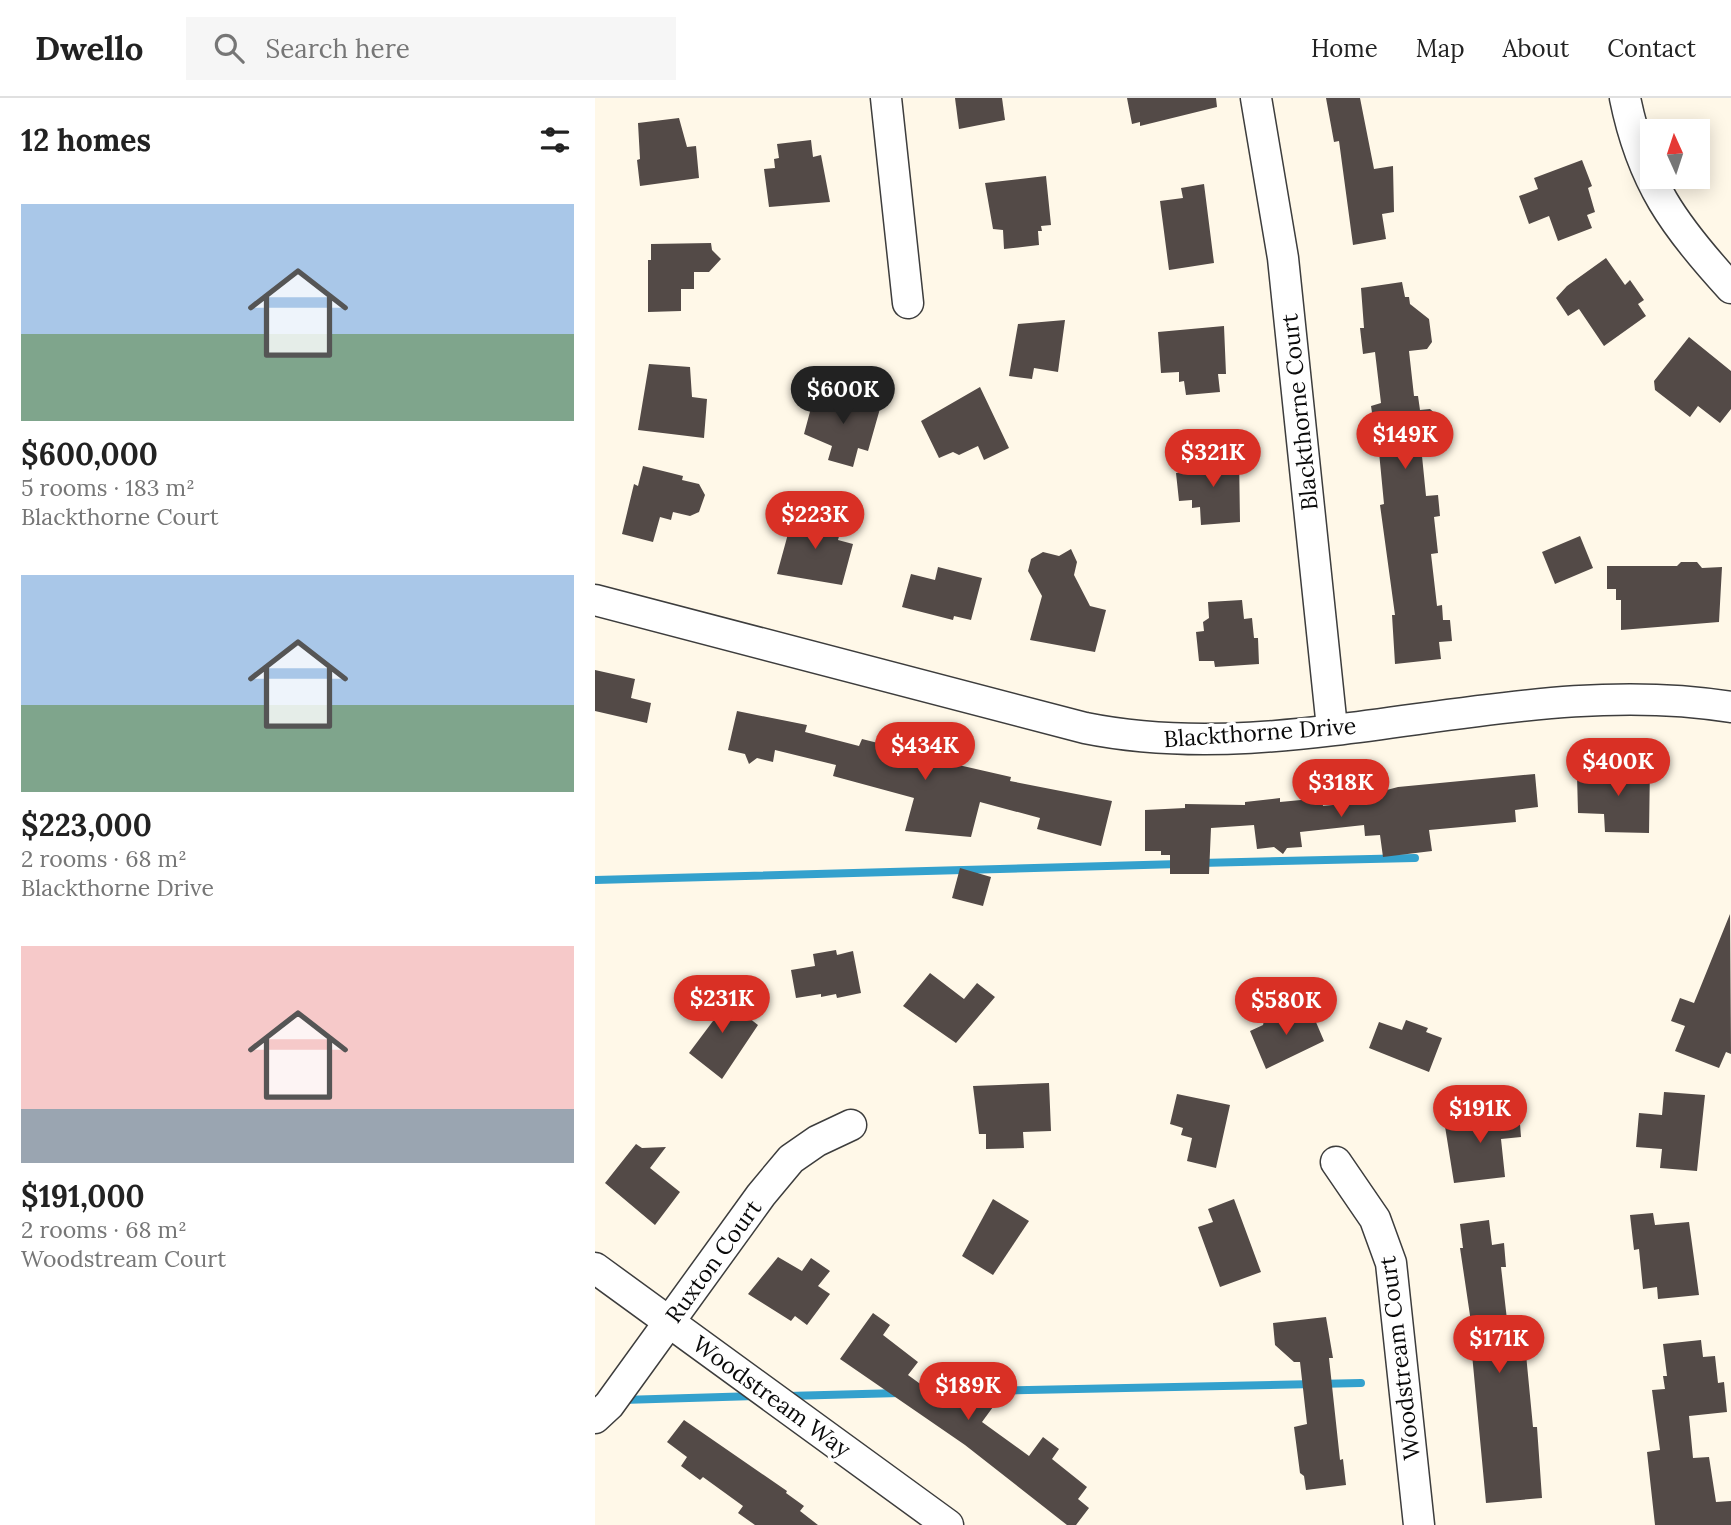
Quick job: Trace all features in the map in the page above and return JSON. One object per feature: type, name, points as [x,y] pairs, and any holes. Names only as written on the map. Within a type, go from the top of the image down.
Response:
[{"type":"street","points":[[886,98],[908,303]]},
{"type":"street","name":"Blackthorne Court","points":[[1256,98],[1283,258],[1332,728]]},
{"type":"street","points":[[1625,98],[1631,125],[1652,183],[1687,240],[1731,288]]},
{"type":"street","name":"Blackthorne Drive","points":[[595,600],[1124,736],[1203,740],[1586,701],[1640,699],[1731,707]]},
{"type":"street","name":"Ruxton Court","points":[[595,1418],[609,1405],[668,1321],[791,1159],[817,1141],[851,1125]]},
{"type":"street","name":"Woodstream Court","points":[[1336,1163],[1375,1219],[1391,1263],[1419,1525]]},
{"type":"street","name":"Woodstream Way","points":[[595,1268],[948,1525]]},
{"type":"building","points":[[955,98],[1002,98],[1005,120],[959,129]]},
{"type":"building","points":[[1127,98],[1216,98],[1217,107],[1140,126],[1140,122],[1132,124]]},
{"type":"building","points":[[1326,98],[1360,98],[1374,169],[1393,166],[1394,212],[1382,214],[1386,239],[1353,245],[1339,141],[1334,142]]},
{"type":"building","points":[[679,118],[687,147],[696,146],[699,178],[640,186],[637,160],[640,159],[638,123]]},
{"type":"building","points":[[811,140],[813,157],[821,155],[830,202],[769,207],[764,169],[775,168],[774,159],[779,158],[777,144]]},
{"type":"building","points":[[1582,160],[1592,186],[1588,188],[1595,212],[1587,215],[1592,228],[1558,241],[1549,216],[1529,224],[1519,196],[1538,189],[1534,178]]},
{"type":"building","points":[[1046,176],[1051,225],[1041,226],[1042,231],[1038,231],[1039,245],[1004,249],[1003,230],[993,229],[985,183]]},
{"type":"building","points":[[1204,184],[1214,263],[1169,270],[1160,201],[1183,198],[1181,188]]},
{"type":"building","points":[[711,243],[712,250],[721,259],[709,272],[694,272],[694,289],[681,289],[681,311],[648,312],[648,260],[651,260],[651,244]]},
{"type":"building","points":[[1606,258],[1625,285],[1630,280],[1644,300],[1638,304],[1646,316],[1604,346],[1579,309],[1568,316],[1556,298],[1567,286]]},
{"type":"building","points":[[1402,282],[1405,297],[1409,297],[1410,304],[1429,319],[1432,342],[1427,349],[1409,351],[1414,396],[1418,396],[1420,410],[1430,409],[1437,415],[1440,444],[1421,446],[1426,496],[1438,495],[1440,516],[1434,517],[1438,553],[1431,554],[1437,606],[1442,605],[1443,620],[1450,620],[1452,641],[1439,642],[1441,659],[1395,664],[1392,615],[1395,615],[1380,505],[1384,504],[1379,452],[1373,453],[1371,426],[1374,426],[1371,406],[1381,403],[1375,352],[1363,354],[1360,328],[1364,328],[1361,288]]},
{"type":"building","points":[[1065,320],[1058,372],[1034,368],[1032,379],[1009,376],[1018,324]]},
{"type":"building","points":[[1224,326],[1226,374],[1218,374],[1220,392],[1186,395],[1184,381],[1179,382],[1179,372],[1161,373],[1158,332]]},
{"type":"building","points":[[1689,337],[1731,371],[1731,409],[1720,423],[1698,406],[1690,417],[1655,390],[1654,381]]},
{"type":"building","points":[[649,364],[690,367],[692,397],[707,399],[704,438],[638,430]]},
{"type":"building","points":[[980,387],[1009,448],[984,460],[978,446],[959,455],[953,452],[939,458],[921,421]]},
{"type":"building","points":[[815,393],[853,404],[854,398],[881,405],[868,451],[858,448],[853,467],[828,460],[832,446],[804,434]]},
{"type":"building","points":[[1239,454],[1240,522],[1201,525],[1200,507],[1192,508],[1192,500],[1179,501],[1176,473],[1193,471],[1192,459]]},
{"type":"building","points":[[643,466],[683,476],[682,480],[699,484],[705,495],[699,512],[690,516],[673,512],[671,520],[660,517],[653,542],[622,534],[634,484],[638,486]]},
{"type":"building","points":[[794,512],[842,526],[838,540],[853,544],[842,585],[777,574]]},
{"type":"building","points":[[1580,536],[1593,568],[1555,584],[1542,552]]},
{"type":"building","points":[[1071,549],[1077,562],[1074,575],[1090,606],[1106,610],[1095,652],[1030,640],[1042,596],[1028,571],[1031,559],[1043,552],[1059,556]]},
{"type":"building","points":[[1681,562],[1697,562],[1702,568],[1722,567],[1719,622],[1621,630],[1621,600],[1616,600],[1616,589],[1607,589],[1607,566],[1677,566]]},
{"type":"building","points":[[938,567],[982,578],[971,620],[954,616],[953,620],[902,607],[911,574],[935,580]]},
{"type":"building","points":[[1242,600],[1244,619],[1252,618],[1254,638],[1258,638],[1259,664],[1215,667],[1214,661],[1199,661],[1196,632],[1204,631],[1203,622],[1209,618],[1208,602]]},
{"type":"building","points":[[595,670],[635,679],[631,698],[651,703],[647,723],[595,711]]},
{"type":"building","points":[[737,711],[807,725],[805,732],[859,746],[862,739],[882,744],[882,741],[908,748],[906,753],[1011,777],[1010,781],[1112,801],[1101,846],[1037,829],[1040,818],[980,802],[971,837],[905,831],[914,798],[833,776],[836,765],[775,750],[773,762],[757,758],[749,764],[745,754],[728,750]]},
{"type":"building","points":[[1621,765],[1650,765],[1649,833],[1605,832],[1604,814],[1578,813],[1577,775],[1622,772]]},
{"type":"building","points":[[1535,774],[1538,807],[1515,810],[1516,822],[1429,830],[1432,851],[1383,857],[1380,835],[1365,836],[1364,825],[1300,832],[1302,847],[1287,848],[1283,854],[1274,847],[1257,849],[1254,825],[1211,828],[1209,874],[1170,874],[1170,855],[1161,855],[1161,851],[1145,851],[1145,810],[1185,808],[1185,804],[1245,805],[1245,802],[1280,798],[1280,802],[1322,798],[1323,806],[1380,800],[1379,792],[1398,787]]},
{"type":"building","points":[[960,868],[991,877],[983,906],[952,898]]},
{"type":"building","points":[[1730,914],[1731,1054],[1726,1052],[1719,1068],[1675,1051],[1685,1026],[1671,1021],[1680,998],[1694,1003]]},
{"type":"building","points":[[836,950],[837,955],[853,951],[861,993],[837,998],[836,994],[821,997],[821,994],[796,998],[791,970],[815,966],[813,954]]},
{"type":"building","points":[[930,973],[964,999],[977,983],[995,997],[956,1043],[903,1006]]},
{"type":"building","points":[[713,990],[758,1025],[722,1079],[689,1053],[713,1021],[698,1010]]},
{"type":"building","points":[[1310,1008],[1324,1041],[1266,1069],[1250,1031],[1263,1025],[1264,1021]]},
{"type":"building","points":[[1406,1020],[1428,1028],[1426,1032],[1442,1038],[1429,1072],[1369,1048],[1379,1022],[1402,1030]]},
{"type":"building","points":[[1049,1083],[1051,1131],[1023,1132],[1024,1148],[986,1149],[986,1134],[979,1134],[973,1086]]},
{"type":"building","points":[[1664,1092],[1705,1095],[1697,1171],[1660,1168],[1662,1149],[1636,1147],[1639,1113],[1662,1115]]},
{"type":"building","points":[[1177,1094],[1230,1105],[1216,1168],[1187,1161],[1192,1138],[1181,1135],[1183,1128],[1170,1124]]},
{"type":"building","points":[[1519,1111],[1521,1137],[1501,1139],[1505,1177],[1454,1183],[1444,1120]]},
{"type":"building","points":[[636,1144],[642,1148],[666,1147],[650,1168],[680,1192],[655,1225],[605,1183]]},
{"type":"building","points":[[993,1199],[1029,1221],[993,1275],[962,1256]]},
{"type":"building","points":[[1234,1199],[1261,1272],[1220,1287],[1198,1227],[1213,1222],[1208,1209]]},
{"type":"building","points":[[1653,1213],[1655,1225],[1689,1222],[1699,1295],[1658,1299],[1657,1287],[1643,1289],[1639,1249],[1634,1250],[1630,1215]]},
{"type":"building","points":[[1489,1220],[1492,1245],[1504,1243],[1506,1267],[1501,1267],[1510,1346],[1525,1344],[1533,1427],[1537,1427],[1542,1498],[1486,1503],[1472,1354],[1468,1354],[1466,1329],[1472,1329],[1460,1248],[1463,1248],[1460,1224]]},
{"type":"building","points":[[778,1257],[802,1271],[811,1258],[830,1271],[818,1286],[830,1294],[807,1325],[795,1316],[791,1321],[748,1294]]},
{"type":"building","points":[[873,1313],[890,1325],[883,1335],[918,1362],[908,1375],[945,1402],[967,1371],[1001,1396],[982,1422],[1029,1456],[1043,1437],[1059,1449],[1052,1459],[1087,1487],[1078,1499],[1089,1508],[1076,1525],[1067,1525],[965,1445],[840,1359]]},
{"type":"building","points":[[1326,1317],[1333,1358],[1329,1358],[1340,1460],[1343,1459],[1346,1485],[1306,1490],[1304,1476],[1300,1473],[1294,1427],[1307,1424],[1300,1362],[1294,1362],[1275,1345],[1273,1323]]},
{"type":"building","points":[[1701,1340],[1703,1357],[1715,1356],[1718,1383],[1724,1382],[1727,1412],[1689,1416],[1693,1458],[1709,1457],[1716,1502],[1731,1501],[1731,1525],[1655,1525],[1647,1452],[1660,1450],[1652,1390],[1665,1389],[1663,1376],[1667,1376],[1663,1344]]},
{"type":"building","points":[[684,1420],[787,1491],[786,1493],[804,1506],[800,1511],[818,1525],[755,1525],[738,1513],[743,1506],[703,1477],[700,1480],[681,1466],[687,1457],[667,1442]]},
{"type":"waterway","points":[[1200,863],[1415,858]]},
{"type":"waterway","points":[[595,880],[1180,864]]},
{"type":"waterway","points":[[986,1391],[1361,1383]]},
{"type":"waterway","points":[[923,1393],[963,1392]]},
{"type":"waterway","points":[[787,1396],[900,1393]]},
{"type":"waterway","points":[[622,1400],[756,1396]]}]
